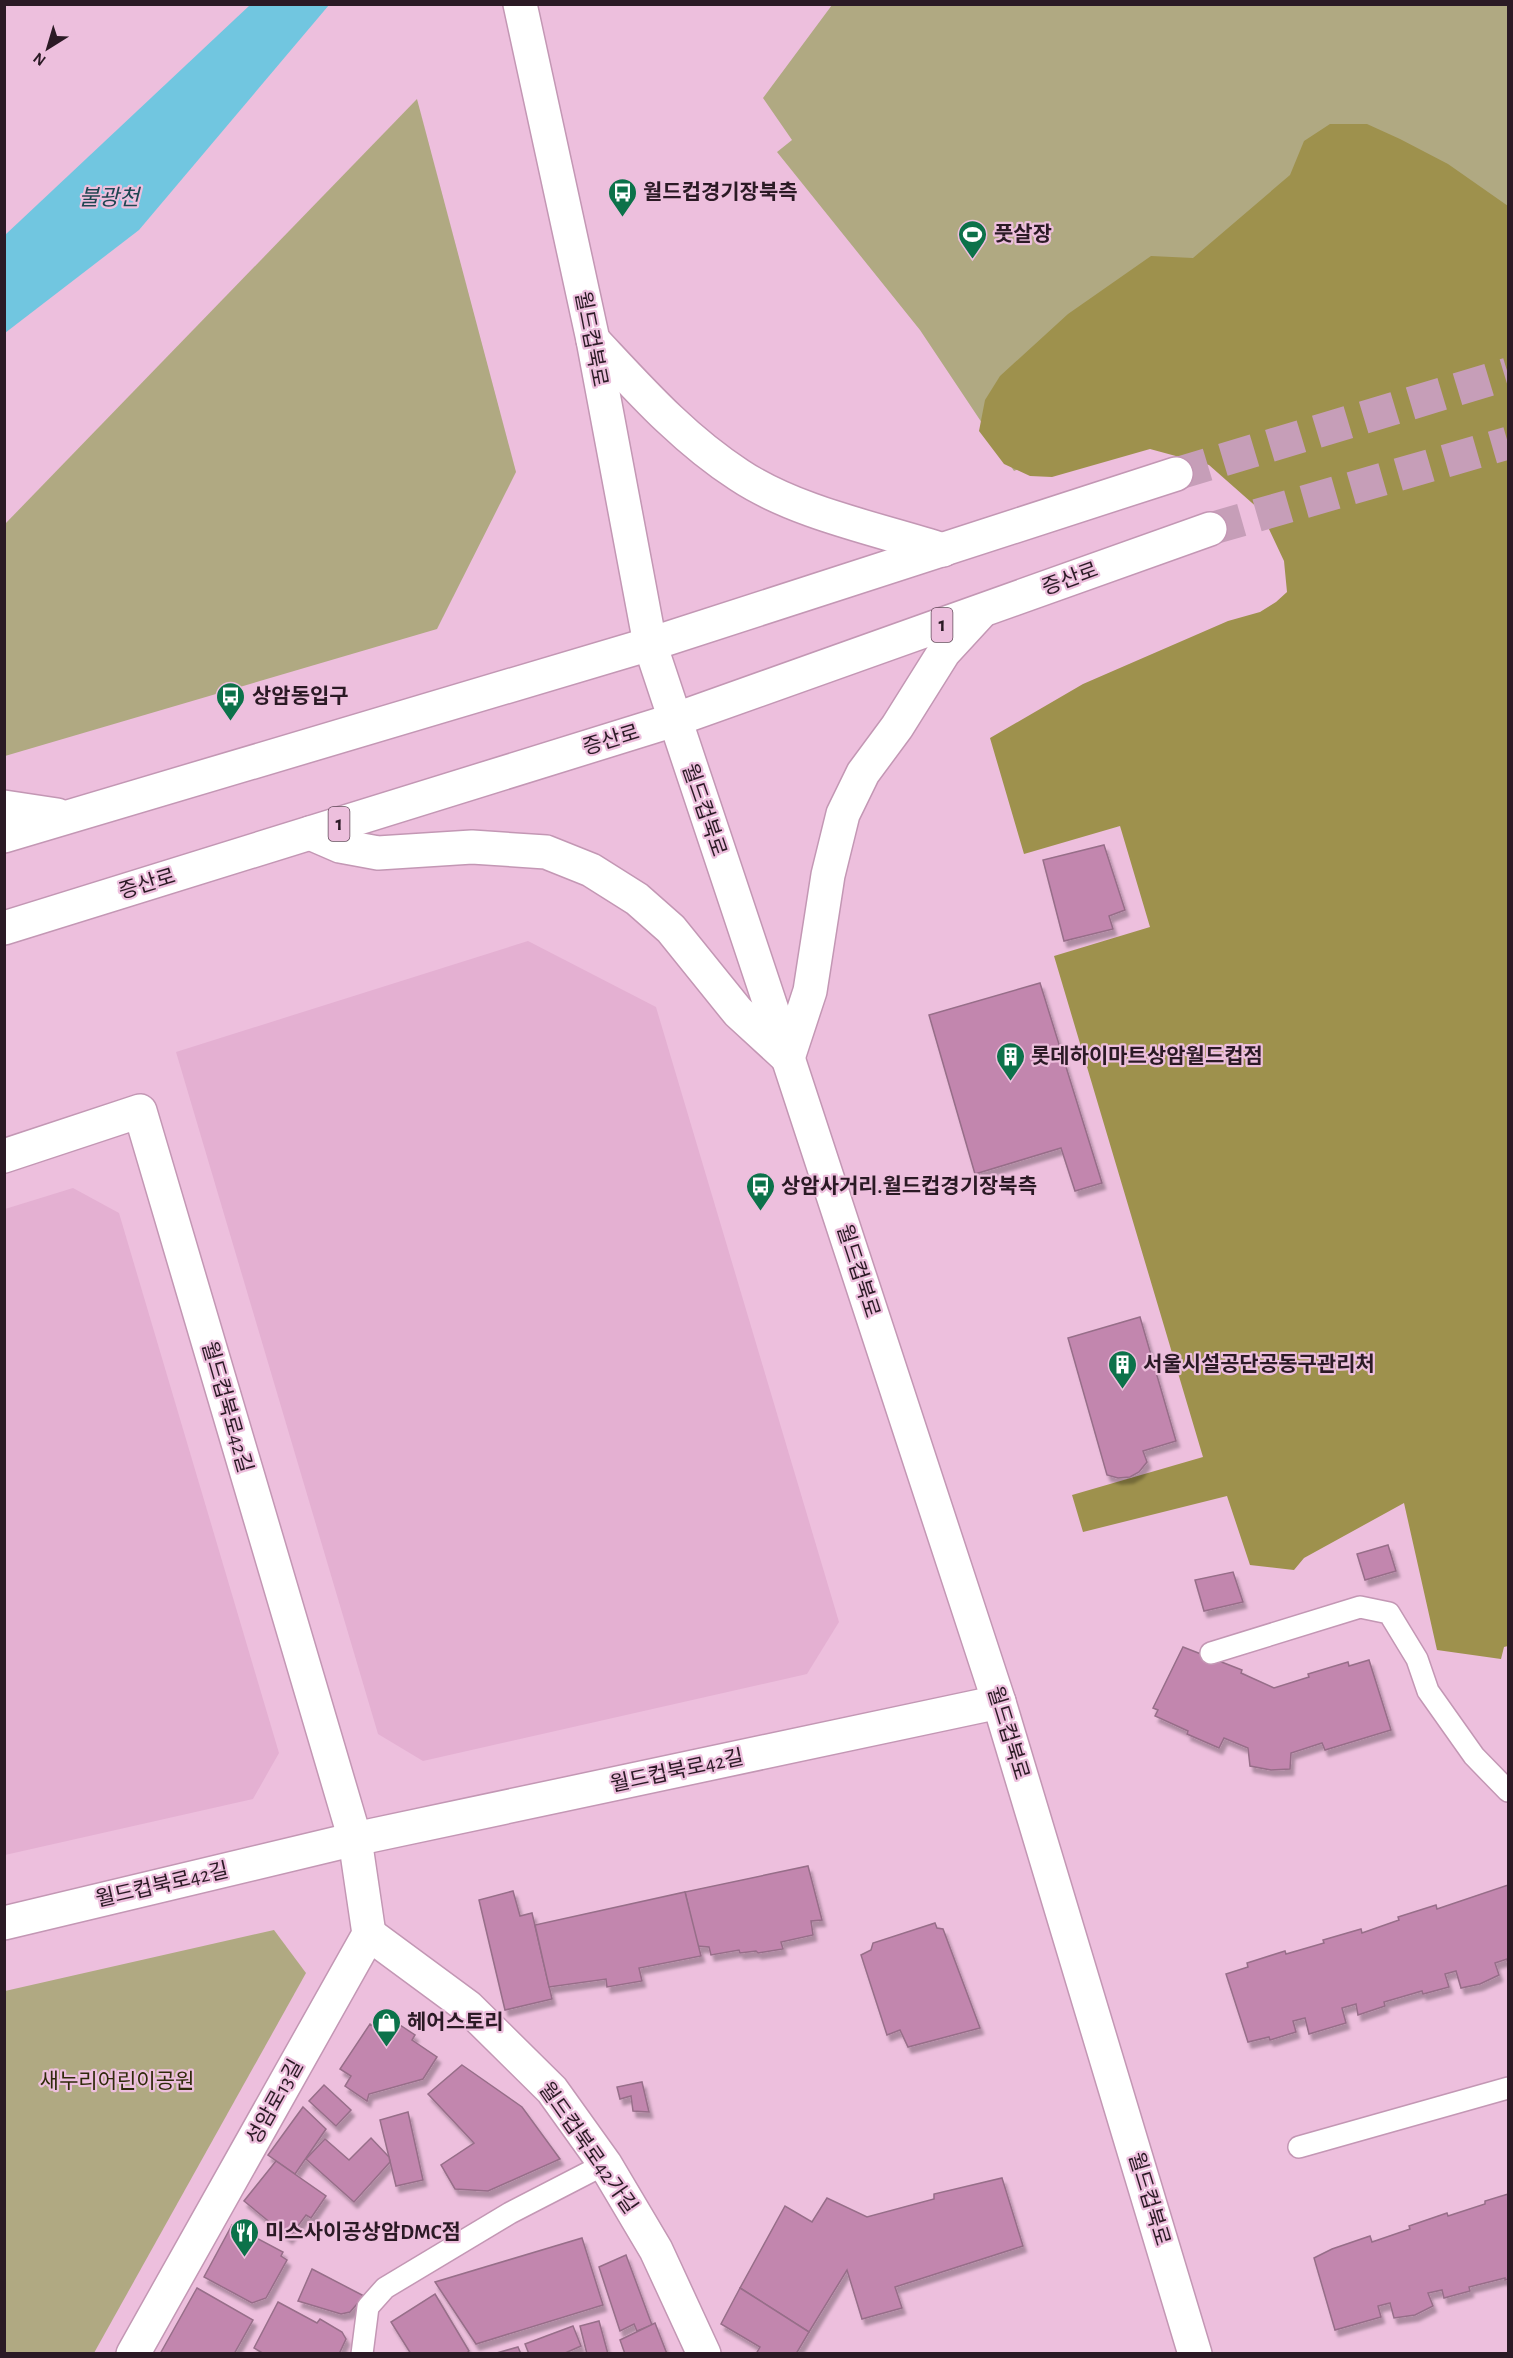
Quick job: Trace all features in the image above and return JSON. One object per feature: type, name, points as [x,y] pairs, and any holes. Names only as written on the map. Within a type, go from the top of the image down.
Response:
[{"type":"main road","name":"월드컵북로","points":[[520,4],[592,340],[650,644],[999,1702],[1195,2354]]},
{"type":"main road","points":[[592,340],[675,428],[740,476],[800,506],[943,550]]},
{"type":"main road","points":[[4,836],[650,644],[1176,474]]},
{"type":"main road","name":"증산로","points":[[4,928],[674,720],[1210,529]]},
{"type":"main road","points":[[310,833],[340,846],[378,853],[472,847],[546,852],[591,870],[637,899],[671,929],[738,1012],[788,1058],[810,991],[828,875],[843,814],[863,773],[897,727],[944,652],[982,610]]},
{"type":"main road","points":[[4,807],[64,817]]},
{"type":"main road","name":"월드컵북로42길","points":[[4,1156],[140,1111],[354,1839]]},
{"type":"main road","name":"월드컵북로42길","points":[[4,1923],[354,1839],[999,1702]]},
{"type":"main road","points":[[354,1839],[369,1934]]},
{"type":"main road","name":"월드컵북로42가길","points":[[369,1934],[468,2007],[552,2090],[605,2164],[656,2250],[704,2354]]},
{"type":"main road","name":"성암로13길","points":[[133,2354],[369,1934]]},
{"type":"lane","points":[[1211,1653],[1360,1607],[1389,1613],[1418,1659],[1428,1691],[1474,1756],[1509,1791]]},
{"type":"lane","points":[[1299,2147],[1509,2088]]},
{"type":"lane","points":[[362,2354],[368,2307],[385,2288],[510,2213],[605,2164]]},
{"type":"shaded area","points":[[1330,124],[1367,124],[1400,139],[1448,164],[1508,206],[1508,1646],[1504,1647],[1501,1659],[1437,1650],[1404,1503],[1304,1558],[1294,1570],[1250,1565],[1227,1496],[1083,1532],[1072,1495],[1203,1457],[1054,956],[1150,927],[1120,826],[1024,854],[990,738],[1083,684],[1228,621],[1260,612],[1287,592],[1284,561],[1260,510],[1209,465],[1150,449],[1052,477],[1030,476],[1004,464],[979,431],[985,400],[1000,376],[1068,314],[1151,256],[1193,258],[1290,175],[1304,141]]},
{"type":"shaded area","points":[[528,941],[656,1007],[839,1622],[807,1674],[423,1761],[378,1734],[176,1052]]},
{"type":"shaded area","points":[[73,1188],[119,1213],[279,1753],[253,1799],[5,1855],[5,1209]]},
{"type":"green space","points":[[832,5],[1508,5],[1508,259],[1014,471],[920,330],[777,152],[792,140],[763,98]]},
{"type":"green space","points":[[417,99],[516,472],[437,629],[5,756],[5,524]]},
{"type":"green space","name":"새누리어린이공원","points":[[274,1930],[306,1973],[94,2353],[5,2353],[5,1991]]},
{"type":"water","name":"불광천","points":[[250,5],[329,5],[139,230],[5,333],[5,235]]},
{"type":"building","points":[[1104,845],[1125,910],[1109,916],[1113,929],[1064,941],[1043,860]]},
{"type":"building","name":"롯데하이마트상암월드컵점","points":[[1040,983],[1102,1183],[1075,1191],[1061,1148],[975,1174],[929,1015]]},
{"type":"building","name":"서울시설공단공동구관리처","points":[[1140,1317],[1176,1441],[1143,1451],[1147,1462],[1139,1472],[1130,1477],[1118,1478],[1107,1475],[1068,1338]]},
{"type":"building","points":[[1388,1545],[1396,1571],[1365,1580],[1357,1554]]},
{"type":"building","points":[[1233,1572],[1243,1602],[1204,1611],[1195,1580]]},
{"type":"building","points":[[1183,1647],[1242,1670],[1241,1673],[1274,1688],[1309,1677],[1308,1674],[1348,1662],[1349,1666],[1369,1660],[1391,1730],[1325,1750],[1322,1743],[1291,1753],[1290,1769],[1271,1770],[1250,1766],[1248,1748],[1224,1738],[1219,1748],[1155,1716],[1158,1710],[1153,1708]]},
{"type":"building","points":[[808,1866],[822,1920],[811,1921],[813,1935],[781,1942],[783,1949],[758,1953],[756,1951],[740,1953],[739,1950],[711,1955],[709,1947],[697,1946],[685,1892]]},
{"type":"building","points":[[1508,1885],[1508,1965],[1507,1959],[1495,1963],[1499,1975],[1480,1984],[1461,1988],[1456,1971],[1445,1974],[1449,1987],[1423,1994],[1422,1991],[1384,2002],[1385,2006],[1358,2015],[1356,2004],[1342,2008],[1346,2023],[1309,2034],[1305,2018],[1293,2021],[1296,2032],[1270,2040],[1269,2037],[1248,2042],[1226,1974],[1248,1967],[1247,1963],[1285,1951],[1286,1954],[1324,1943],[1323,1940],[1361,1929],[1362,1933],[1399,1920],[1398,1917],[1436,1905],[1437,1909]]},
{"type":"building","points":[[513,1891],[520,1916],[532,1913],[552,1999],[505,2010],[479,1900]]},
{"type":"building","points":[[685,1892],[701,1956],[639,1968],[642,1981],[607,1987],[606,1979],[549,1987],[535,1925]]},
{"type":"building","points":[[935,1923],[937,1928],[943,1929],[980,2028],[908,2047],[900,2030],[887,2035],[861,1955],[871,1950],[873,1943]]},
{"type":"building","points":[[391,2019],[415,2035],[412,2040],[437,2057],[423,2079],[369,2094],[367,2101],[345,2086],[351,2076],[340,2069],[370,2024],[383,2032]]},
{"type":"building","points":[[462,2065],[522,2107],[560,2159],[488,2191],[455,2189],[441,2165],[474,2143],[428,2094]]},
{"type":"building","points":[[642,2082],[649,2112],[633,2111],[631,2096],[620,2099],[617,2087]]},
{"type":"building","points":[[324,2085],[351,2110],[336,2126],[309,2101]]},
{"type":"building","points":[[303,2107],[326,2129],[295,2174],[268,2155]]},
{"type":"building","points":[[408,2112],[423,2180],[396,2186],[380,2120]]},
{"type":"building","points":[[371,2138],[389,2157],[390,2162],[354,2202],[306,2159],[325,2139],[349,2160]]},
{"type":"building","points":[[276,2161],[326,2196],[311,2218],[306,2215],[289,2238],[244,2201]]},
{"type":"building","points":[[1002,2178],[1023,2246],[895,2287],[902,2308],[862,2319],[847,2270],[809,2332],[740,2288],[785,2206],[812,2222],[827,2198],[867,2217],[934,2199],[934,2194]]},
{"type":"building","points":[[1508,2194],[1508,2279],[1469,2287],[1470,2291],[1444,2298],[1442,2290],[1428,2293],[1433,2306],[1415,2315],[1394,2318],[1390,2303],[1378,2306],[1381,2317],[1335,2330],[1314,2258],[1370,2236],[1372,2242],[1410,2229],[1409,2226],[1447,2213],[1448,2216]]},
{"type":"building","points":[[232,2225],[283,2252],[281,2256],[287,2260],[266,2298],[252,2303],[204,2277]]},
{"type":"building","points":[[582,2238],[603,2305],[476,2344],[435,2282]]},
{"type":"building","points":[[626,2255],[652,2325],[637,2331],[634,2324],[620,2331],[599,2267]]},
{"type":"building","points":[[312,2269],[364,2296],[350,2312],[341,2314],[298,2301]]},
{"type":"building","points":[[197,2288],[253,2320],[234,2354],[160,2354]]},
{"type":"building","points":[[740,2288],[809,2332],[796,2354],[756,2354],[760,2347],[721,2324]]},
{"type":"building","points":[[435,2294],[469,2351],[466,2354],[411,2354],[391,2322]]},
{"type":"building","points":[[278,2302],[317,2323],[320,2319],[342,2332],[346,2339],[339,2354],[264,2354],[254,2348]]},
{"type":"building","points":[[599,2321],[608,2354],[587,2354],[580,2326]]},
{"type":"building","points":[[655,2323],[667,2354],[625,2354],[620,2340]]},
{"type":"building","points":[[573,2326],[581,2346],[563,2354],[529,2354],[525,2344]]},
{"type":"building","points":[[518,2347],[521,2354],[493,2354]]},
{"type":"tunnel","points":[[1176,474],[1508,374]]},
{"type":"tunnel","points":[[1210,529],[1508,443]]},
{"type":"place","name":"월드컵경기장북측","points":[[622,218]]},
{"type":"place","name":"풋살장","points":[[973,260]]},
{"type":"place","name":"상암동입구","points":[[231,722]]},
{"type":"place","name":"롯데하이마트상암월드컵점","points":[[1010,1082]]},
{"type":"place","name":"상암사거리.월드컵경기장북측","points":[[760,1212]]},
{"type":"place","name":"서울시설공단공동구관리처","points":[[1122,1390]]},
{"type":"place","name":"헤어스토리","points":[[386,2048]]},
{"type":"place","name":"미스사이공상암DMC점","points":[[244,2258]]}]
